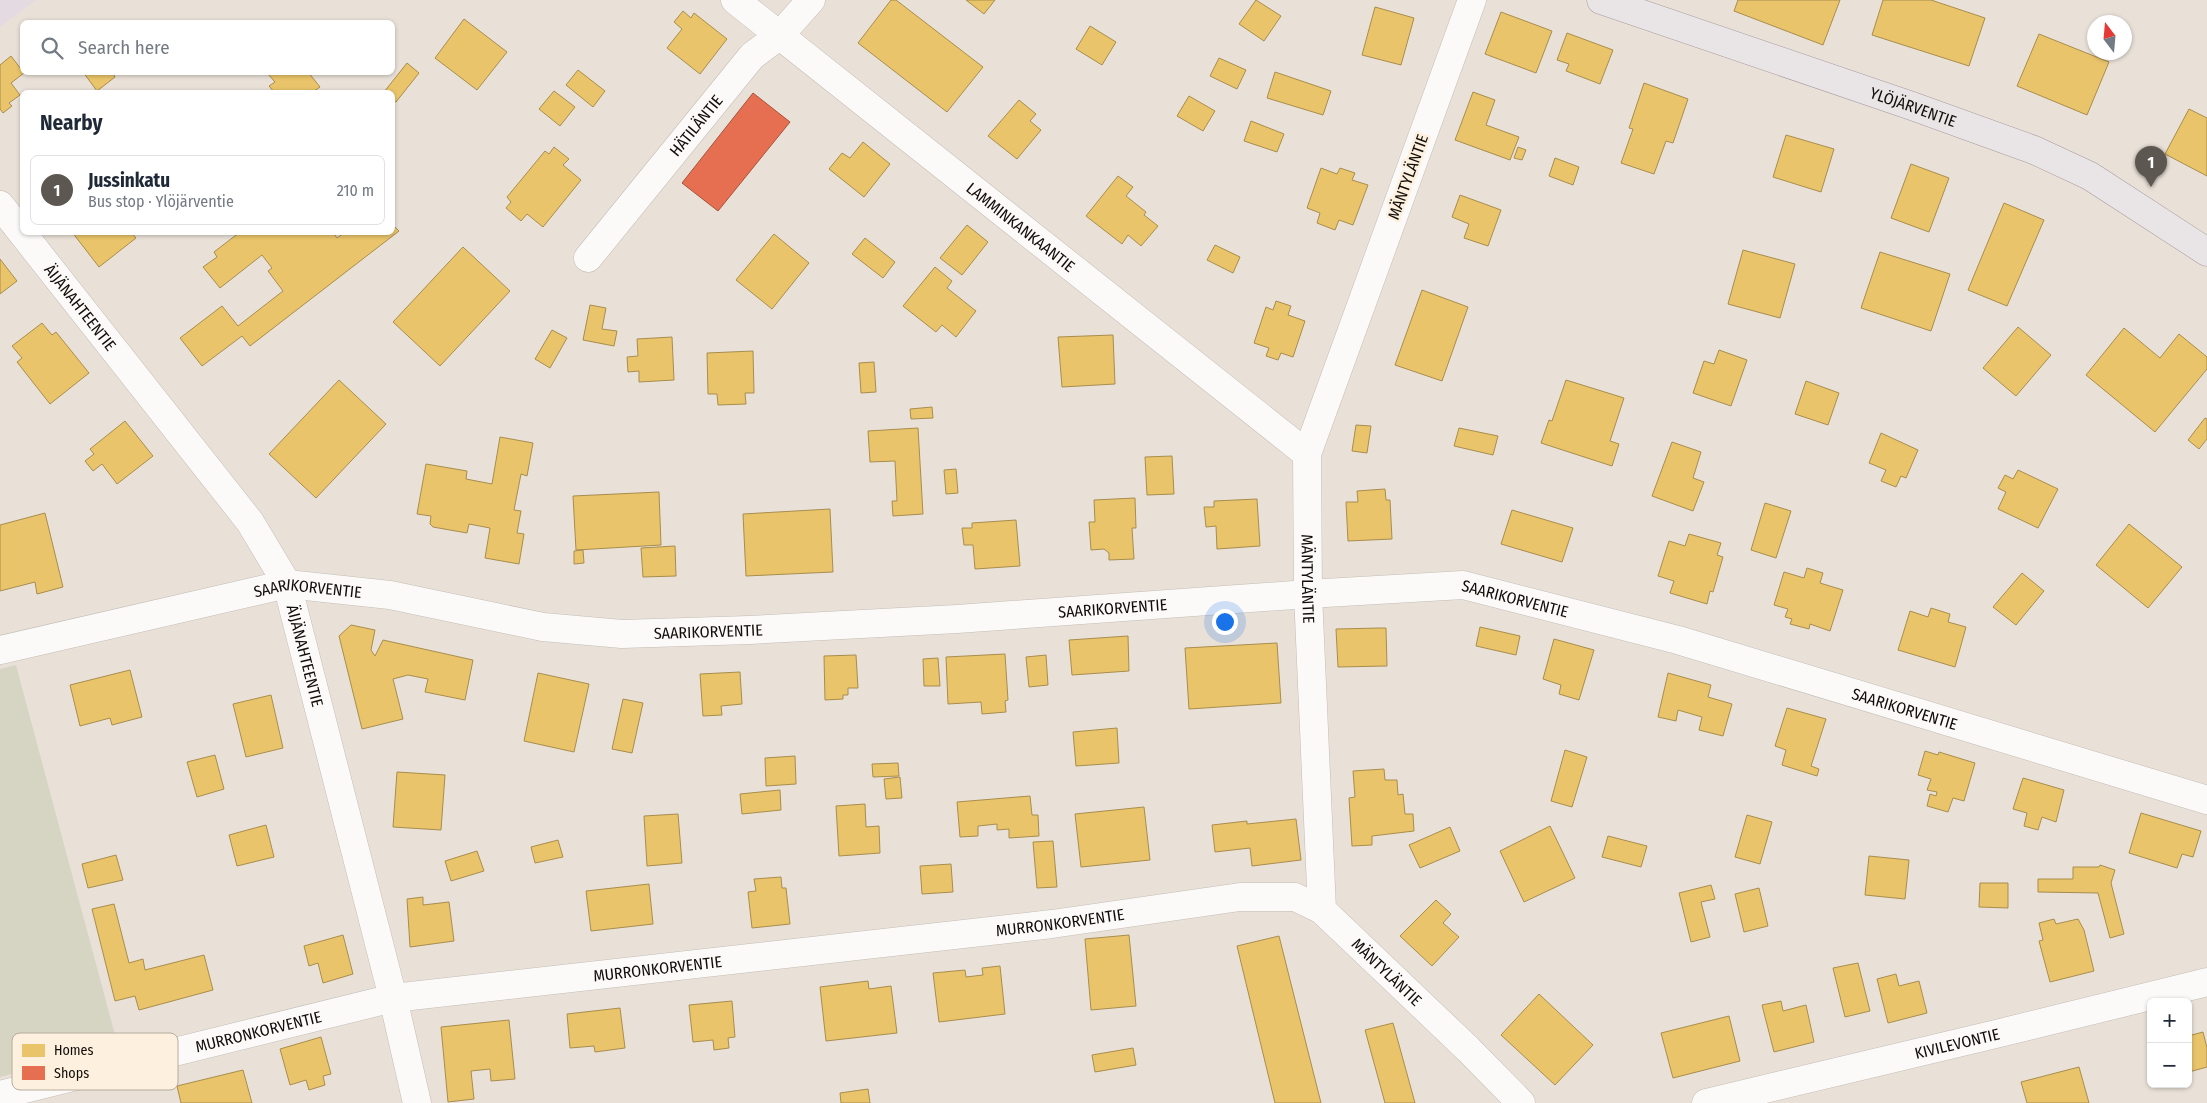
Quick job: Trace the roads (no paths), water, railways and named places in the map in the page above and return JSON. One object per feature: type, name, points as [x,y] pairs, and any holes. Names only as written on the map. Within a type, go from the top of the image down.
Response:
[{"type":"main road","name":"YLÖJÄRVENTIE","points":[[1601,0],[1941,116],[2034,150],[2090,176],[2207,252]]},
{"type":"street","name":"LAMMINKANKAANTIE","points":[[735,0],[1307,454]]},
{"type":"street","name":"HÄTILÄNTIE","points":[[588,258],[752,56],[780,35],[811,0]]},
{"type":"street","name":"MÄNTYLÄNTIE","points":[[1472,0],[1307,454],[1308,594],[1322,910],[1468,1049],[1521,1103]]},
{"type":"street","name":"ÄIJÄNAHTEENTIE","points":[[0,205],[20,230]]},
{"type":"street","name":"ÄIJÄNAHTEENTIE","points":[[24,235],[250,522],[287,584],[418,1103]]},
{"type":"street","name":"SAARIKORVENTIE","points":[[0,650],[287,584],[390,594],[543,628],[622,634],[749,630],[957,619],[1464,585],[1678,640],[2207,800]]},
{"type":"street","name":"MURRONKORVENTIE","points":[[178,1051],[393,998],[1052,924],[1240,897],[1295,897],[1322,910]]},
{"type":"street","name":"KIVILEVONTIE","points":[[1706,1103],[1991,1036],[2207,982]]},
{"type":"street","name":"MURRONKORVENTIE","points":[[0,1095],[20,1090]]},
{"type":"place","name":"Jussinkatu","points":[[2151,187]]}]
